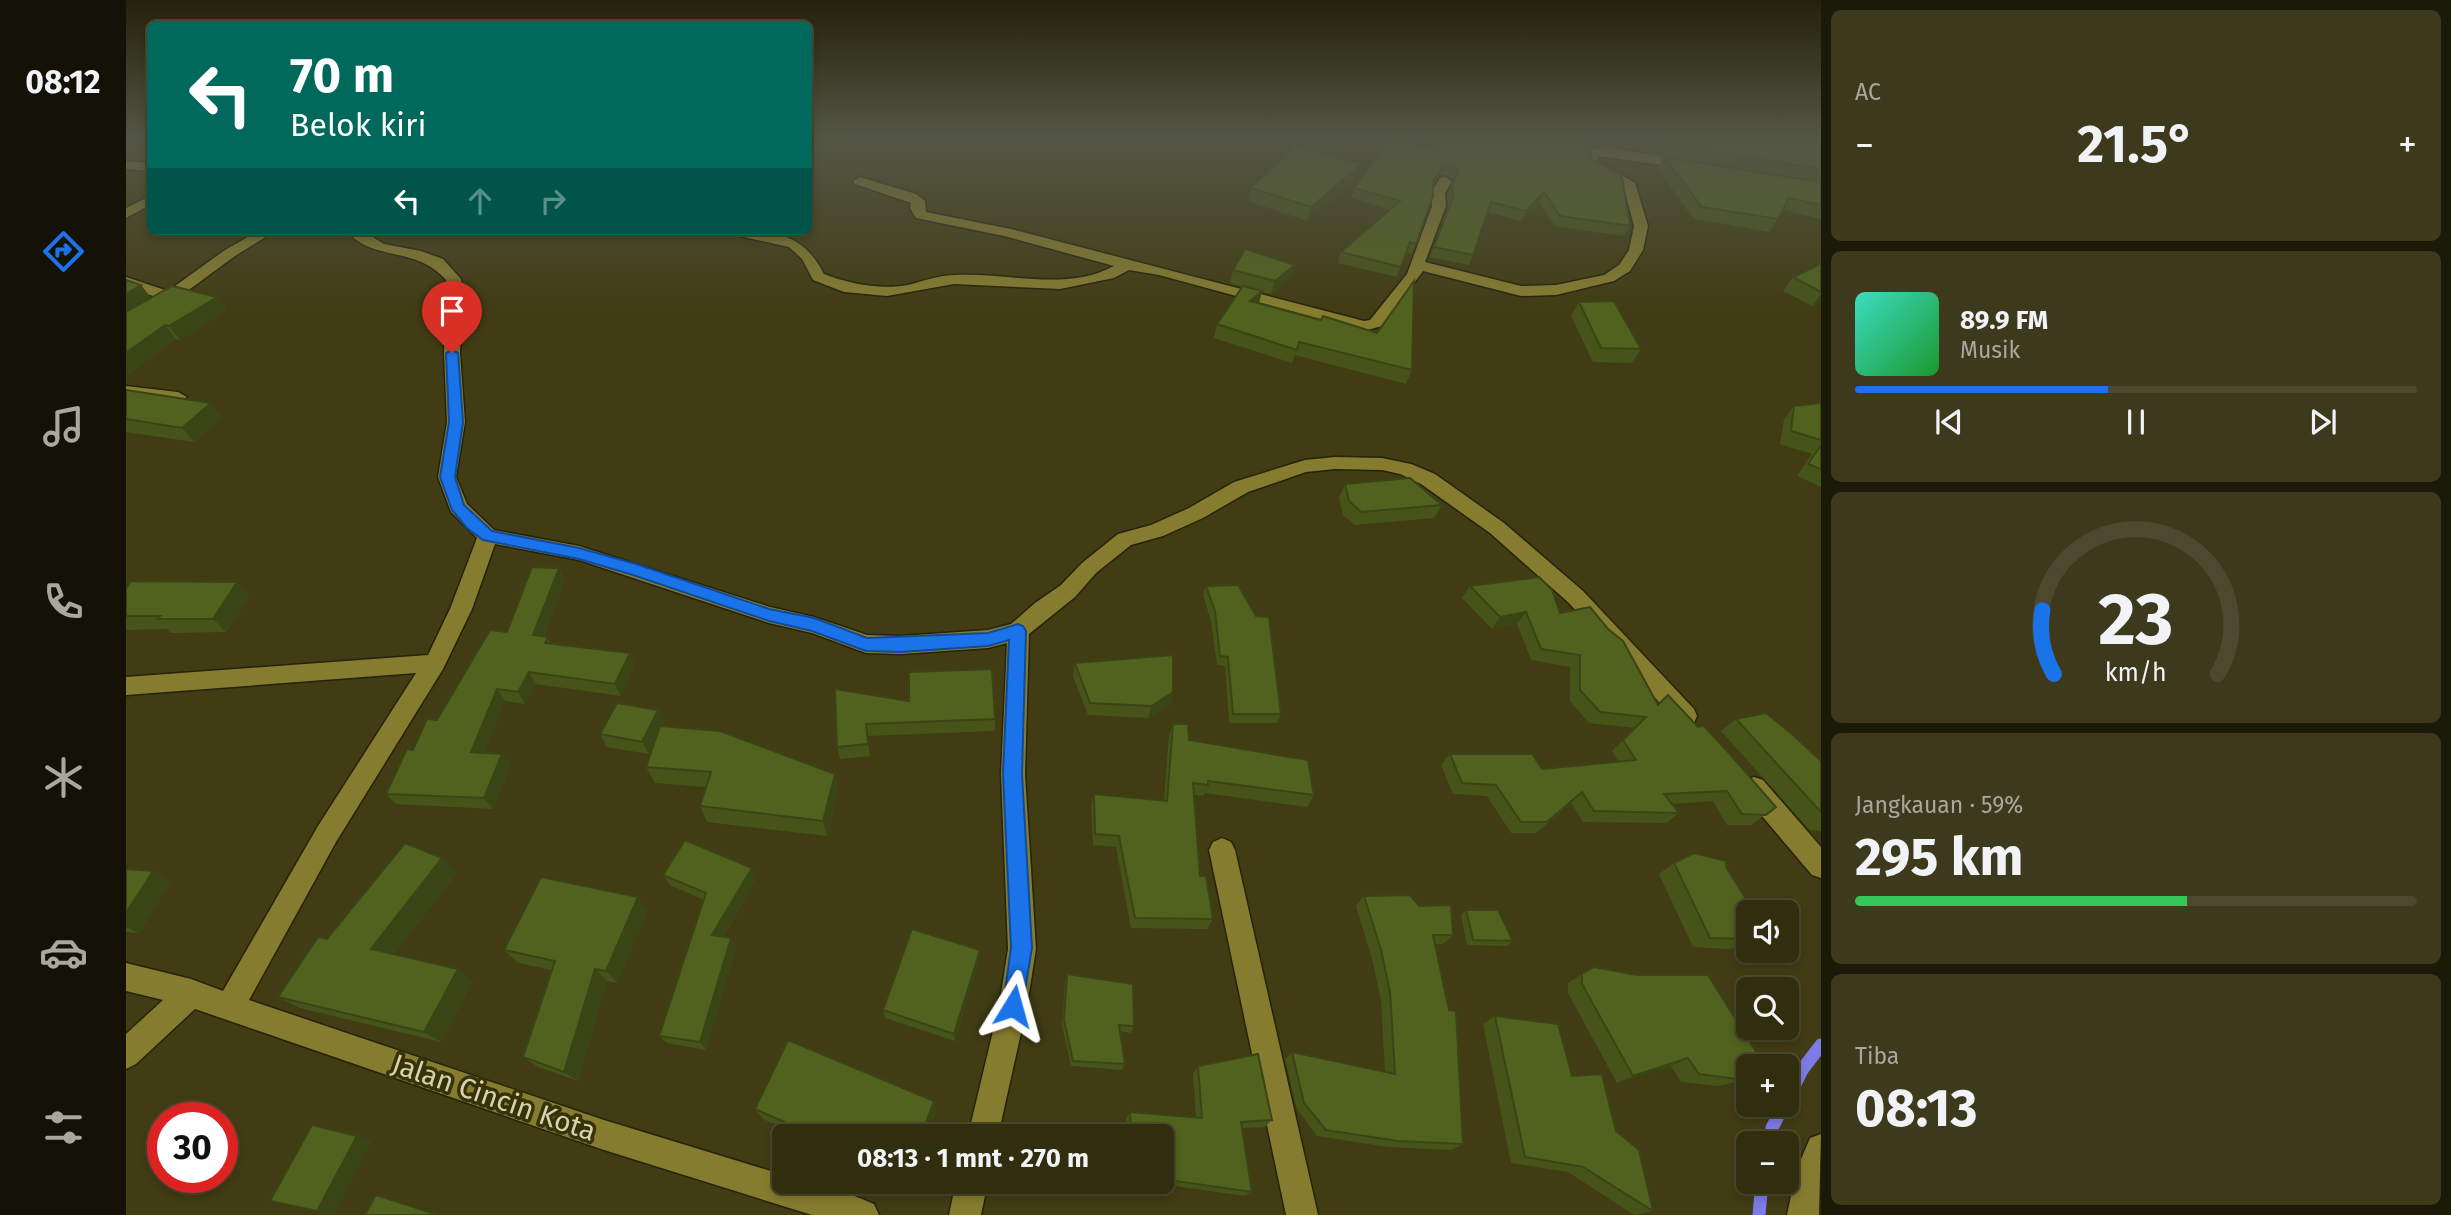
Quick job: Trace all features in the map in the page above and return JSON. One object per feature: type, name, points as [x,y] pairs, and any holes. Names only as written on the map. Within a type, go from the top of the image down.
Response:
[{"type":"street","points":[[907,196],[918,201],[917,208],[921,215],[1006,232],[1364,326],[1376,323],[1414,275],[1424,239],[1439,206],[1438,196]]},
{"type":"street","points":[[1418,265],[1505,289],[1539,292],[1609,278],[1625,268],[1636,250],[1641,226],[1633,196]]},
{"type":"street","points":[[126,214],[147,202]]},
{"type":"street","points":[[148,311],[230,253],[261,235]]},
{"type":"street","points":[[360,235],[380,247],[416,254],[438,262],[453,279],[455,290],[452,353],[456,422],[447,477],[458,507],[488,536],[579,553],[769,615],[814,625],[866,644],[901,645],[988,639],[1018,631],[1042,609],[1068,591],[1089,568],[1125,539],[1156,531],[1196,513],[1241,487],[1305,466],[1335,463],[1382,464],[1404,468],[1428,479],[1497,528],[1576,597],[1697,727]]},
{"type":"street","points":[[752,235],[794,244],[808,257],[818,277],[830,284],[865,289],[904,290],[954,279],[1060,284],[1109,275],[1127,265]]},
{"type":"street","points":[[126,282],[170,297]]},
{"type":"street","points":[[126,391],[178,397]]},
{"type":"street","points":[[229,1008],[327,834],[435,663],[461,610],[488,536]]},
{"type":"street","points":[[986,1124],[1013,1006],[1022,948],[1012,762],[1018,631]]},
{"type":"street","points":[[126,686],[435,663]]},
{"type":"street","points":[[1742,775],[1821,866]]},
{"type":"street","points":[[1222,850],[1302,1215]]},
{"type":"street","name":"Jalan Cincin Kota","points":[[126,977],[191,993],[604,1135],[863,1215]]},
{"type":"street","points":[[126,1054],[191,993]]},
{"type":"street","points":[[1803,1215],[1812,1171],[1821,1149]]},
{"type":"street","points":[[965,1215],[969,1194]]},
{"type":"building","points":[[1275,196],[1324,196],[1311,207]]},
{"type":"building","points":[[1381,196],[1433,196],[1416,244],[1410,242],[1401,267],[1341,252],[1400,201]]},
{"type":"building","points":[[1540,196],[1526,211],[1491,202],[1473,255],[1434,247],[1453,197]]},
{"type":"building","points":[[1546,196],[1625,196],[1630,226],[1560,216]]},
{"type":"building","points":[[1693,196],[1821,196],[1821,205],[1789,198],[1778,219],[1702,207]]},
{"type":"building","points":[[1245,249],[1295,265],[1275,281],[1233,270]]},
{"type":"building","points":[[1821,264],[1821,292],[1793,277]]},
{"type":"building","points":[[126,280],[141,285],[126,294]]},
{"type":"building","points":[[1414,281],[1412,370],[1299,342],[1297,350],[1217,324],[1243,286],[1262,291],[1250,301],[1321,320],[1323,316],[1377,333]]},
{"type":"building","points":[[172,286],[217,297],[169,326],[165,325],[126,353],[126,312]]},
{"type":"building","points":[[1614,301],[1641,349],[1601,348],[1579,302]]},
{"type":"building","points":[[126,390],[211,403],[182,428],[126,419]]},
{"type":"building","points":[[1821,403],[1821,440],[1791,431],[1794,406]]},
{"type":"building","points":[[1821,445],[1821,469],[1808,464]]},
{"type":"building","points":[[1410,478],[1442,505],[1361,512],[1349,501],[1345,484]]},
{"type":"building","points":[[532,567],[559,568],[533,635],[548,637],[545,643],[630,653],[615,684],[529,672],[518,692],[497,689],[471,752],[502,754],[484,798],[386,794],[407,749],[413,750],[427,719],[437,720],[490,630],[507,632]]},
{"type":"building","points":[[1539,577],[1552,590],[1560,613],[1590,607],[1608,629],[1623,641],[1658,705],[1668,695],[1698,727],[1704,726],[1776,807],[1766,815],[1742,814],[1727,791],[1664,794],[1679,813],[1594,811],[1582,792],[1547,822],[1521,822],[1496,785],[1462,783],[1450,754],[1532,754],[1542,769],[1636,760],[1623,740],[1646,717],[1600,712],[1580,690],[1580,655],[1541,649],[1526,612],[1500,617],[1470,586]]},
{"type":"building","points":[[131,581],[237,582],[213,619],[157,619],[160,616],[126,616],[126,588]]},
{"type":"building","points":[[1238,585],[1256,616],[1269,617],[1281,714],[1233,714],[1228,657],[1220,656],[1215,611],[1206,586]]},
{"type":"building","points":[[1173,655],[1173,692],[1152,706],[1090,703],[1075,663]]},
{"type":"building","points":[[992,669],[995,719],[866,724],[868,744],[837,747],[835,689],[909,701],[909,672]]},
{"type":"building","points":[[617,703],[658,710],[642,742],[600,734]]},
{"type":"building","points":[[1766,713],[1821,761],[1821,812],[1736,719]]},
{"type":"building","points":[[1173,724],[1188,724],[1189,740],[1308,760],[1314,795],[1208,781],[1208,785],[1193,783],[1200,876],[1206,876],[1213,919],[1135,918],[1119,836],[1095,834],[1094,794],[1167,801]]},
{"type":"building","points":[[660,726],[720,731],[835,774],[823,821],[700,806],[711,772],[646,767]]},
{"type":"building","points":[[685,840],[752,868],[712,935],[731,938],[700,1042],[659,1036],[706,893],[663,875]]},
{"type":"building","points":[[405,843],[442,858],[371,949],[458,969],[424,1032],[278,997],[318,937],[327,939]]},
{"type":"building","points":[[1694,853],[1726,861],[1726,867],[1747,900],[1736,900],[1736,939],[1710,938],[1674,863]]},
{"type":"building","points":[[126,869],[153,871],[126,913]]},
{"type":"building","points":[[541,877],[638,897],[606,971],[595,969],[564,1072],[523,1057],[555,961],[504,950]]},
{"type":"building","points":[[1410,895],[1419,906],[1451,905],[1453,935],[1433,935],[1449,1010],[1456,1011],[1463,1144],[1398,1141],[1326,1130],[1304,1103],[1292,1052],[1395,1074],[1390,992],[1381,950],[1364,896]]},
{"type":"building","points":[[1466,910],[1498,910],[1513,941],[1473,940]]},
{"type":"building","points":[[912,929],[980,950],[954,1034],[883,1010]]},
{"type":"building","points":[[1594,967],[1637,975],[1708,975],[1736,1020],[1736,1040],[1749,1040],[1757,1054],[1736,1054],[1736,1079],[1699,1074],[1688,1058],[1633,1076],[1582,984],[1582,974]]},
{"type":"building","points":[[1067,974],[1133,984],[1134,1026],[1119,1025],[1125,1064],[1073,1061],[1064,1020]]},
{"type":"building","points":[[1495,1016],[1558,1024],[1572,1076],[1602,1074],[1616,1131],[1639,1150],[1653,1211],[1583,1167],[1525,1157]]},
{"type":"building","points":[[788,1040],[934,1101],[925,1124],[789,1124],[755,1109]]},
{"type":"building","points":[[1258,1054],[1272,1120],[1241,1122],[1252,1192],[1174,1181],[1174,1124],[1130,1124],[1130,1112],[1202,1118],[1198,1066]]},
{"type":"building","points":[[312,1125],[357,1136],[317,1211],[270,1201]]},
{"type":"building","points":[[376,1195],[438,1215],[365,1215]]},
{"type":"waterway","points":[[1799,1076],[1821,1045]]},
{"type":"waterway","points":[[1772,1131],[1778,1117]]},
{"type":"waterway","points":[[1759,1215],[1761,1194]]},
{"type":"route","points":[[452,353],[456,422],[447,477],[458,507],[488,536],[579,553],[769,615],[814,625],[866,644],[901,645],[988,639],[1018,631],[1012,738],[1022,948],[1013,1006]]}]
